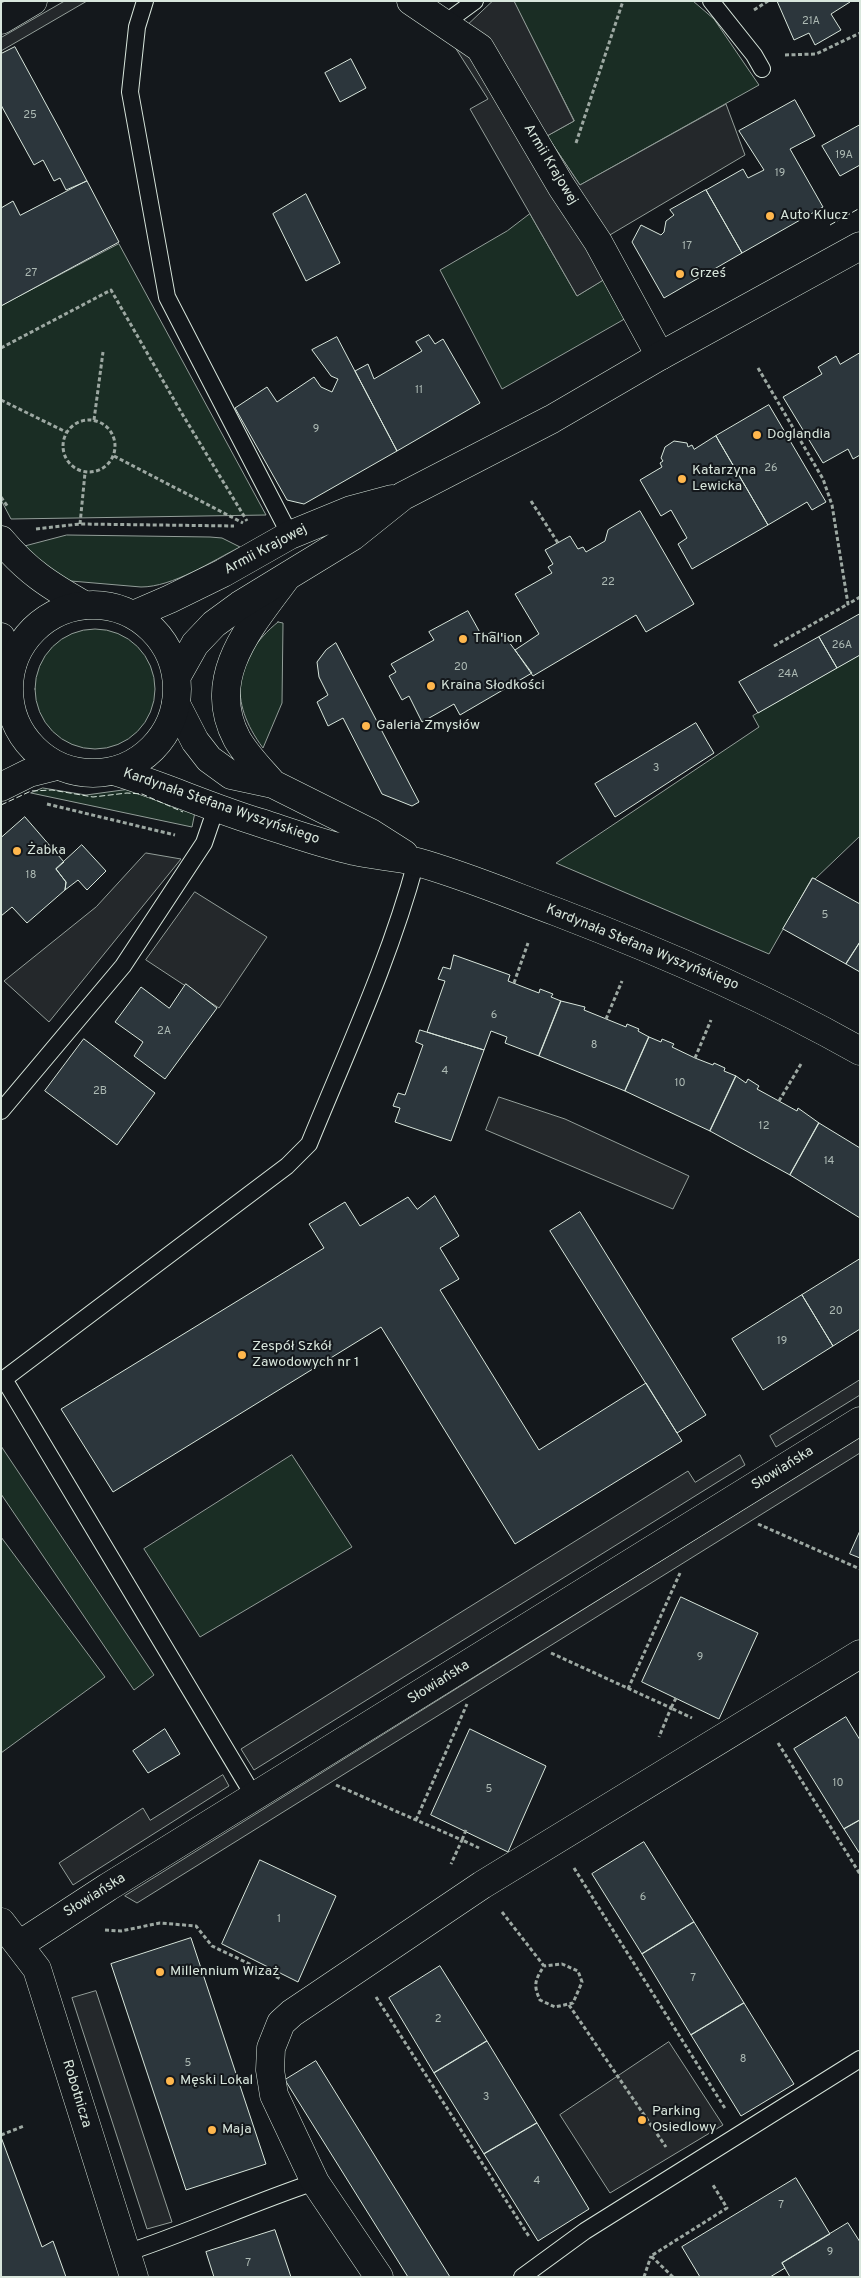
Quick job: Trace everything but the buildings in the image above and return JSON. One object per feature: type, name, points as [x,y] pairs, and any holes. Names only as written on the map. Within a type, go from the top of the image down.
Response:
[{"type":"street","points":[[1,20],[34,1]]},
{"type":"street","name":"Armii Krajowej","points":[[411,1],[446,23],[480,48],[561,186],[598,242],[660,356]]},
{"type":"street","name":"Armii Krajowej","points":[[177,676],[195,644],[214,624],[240,605],[353,536],[403,496],[552,419],[660,356],[860,246]]},
{"type":"street","name":"Armii Krajowej","points":[[133,614],[170,599],[223,573],[290,535],[351,510],[403,496]]},
{"type":"street","points":[[1,540],[20,563],[54,588],[84,605]]},
{"type":"street","points":[[272,784],[237,740],[229,718],[225,686],[228,669],[243,637],[286,578]]},
{"type":"street","points":[[1,637],[7,684],[11,712],[21,734],[37,752],[57,766],[76,772],[114,771],[136,762],[155,747],[169,727],[176,704],[177,676],[172,657],[162,640],[149,626],[133,614],[101,604],[64,609],[31,631],[19,647],[7,684]]},
{"type":"street","name":"Kardynała Stefana Wyszyńskiego","points":[[176,704],[195,741],[209,759],[231,775],[272,784],[370,833],[416,862]]},
{"type":"street","points":[[1,787],[29,773],[57,766]]},
{"type":"street","name":"Kardynała Stefana Wyszyńskiego","points":[[114,771],[158,785],[216,808],[354,851],[416,862],[506,893],[636,942],[737,987],[813,1024],[860,1051]]},
{"type":"street","name":"Słowiańska","points":[[20,1946],[108,1887],[255,1798],[860,1422]]},
{"type":"street","points":[[379,2277],[315,2182],[274,2095],[270,2070],[271,2048],[281,2023],[292,2013],[482,1885],[860,1654]]},
{"type":"street","name":"Robotnicza","points":[[1,1922],[38,1969],[130,2265]]},
{"type":"lane","points":[[145,1],[137,27],[130,92],[167,298],[290,535]]},
{"type":"lane","points":[[446,23],[475,1]]},
{"type":"lane","points":[[711,1],[758,62]]},
{"type":"lane","points":[[1,1111],[123,966],[204,843],[216,808]]},
{"type":"lane","points":[[255,1798],[4,1379],[287,1166],[309,1144],[386,956],[406,901],[416,862]]},
{"type":"lane","points":[[522,2277],[585,2231],[860,2059]]},
{"type":"lane","points":[[130,2265],[164,2240],[258,2201],[315,2182]]},
{"type":"path","points":[[561,186],[623,1]]},
{"type":"path","points":[[758,62],[816,54],[860,32]]},
{"type":"path","points":[[1,348],[111,290],[181,412],[250,526]]},
{"type":"path","points":[[94,420],[103,352]]},
{"type":"path","points":[[758,368],[823,480],[832,505],[848,604]]},
{"type":"path","points":[[1,400],[66,432]]},
{"type":"path","points":[[84,420],[94,420],[110,430],[114,437],[114,456],[107,466],[97,472],[85,473],[67,462],[63,453],[63,442],[66,432],[74,425],[84,420]]},
{"type":"path","points":[[114,456],[250,526]]},
{"type":"path","points":[[80,524],[85,473]]},
{"type":"path","points":[[531,501],[558,543]]},
{"type":"path","points":[[30,529],[80,524],[250,526]]},
{"type":"path","points":[[774,646],[860,597]]},
{"type":"path","points":[[39,803],[204,843]]},
{"type":"path","points":[[514,983],[528,943]]},
{"type":"path","points":[[606,1019],[622,981]]},
{"type":"path","points":[[695,1058],[711,1020]]},
{"type":"path","points":[[780,1101],[801,1064]]},
{"type":"path","points":[[755,1523],[860,1569]]},
{"type":"path","points":[[628,1688],[681,1569]]},
{"type":"path","points":[[548,1652],[671,1708]]},
{"type":"path","points":[[656,1742],[676,1698]]},
{"type":"path","points":[[416,1820],[469,1700]]},
{"type":"path","points":[[760,1714],[860,1874]]},
{"type":"path","points":[[333,1784],[462,1840]]},
{"type":"path","points":[[449,1867],[466,1830]]},
{"type":"path","points":[[556,1840],[741,2134]]},
{"type":"path","points":[[482,1885],[544,1966]]},
{"type":"path","points":[[96,1930],[121,1931],[160,1922],[196,1926],[212,1946],[290,1984]]},
{"type":"path","points":[[562,1964],[578,1971],[582,1982],[579,1994],[573,2003],[555,2007],[540,2000],[534,1988],[544,1966],[562,1964]]},
{"type":"path","points":[[358,1968],[543,2260]]},
{"type":"path","points":[[569,2005],[682,2170]]},
{"type":"path","points":[[1,2135],[24,2126]]},
{"type":"path","points":[[644,2277],[651,2256],[727,2208],[698,2160]]},
{"type":"path","points":[[651,2256],[672,2277]]},
{"type":"green space","points":[[514,1],[693,1],[714,19],[759,85],[580,185],[547,136],[574,121]]},
{"type":"green space","points":[[530,214],[577,296],[603,280],[628,317],[502,389],[440,270],[507,231]]},
{"type":"green space","points":[[119,244],[266,515],[11,519],[1,500],[1,306]]},
{"type":"green space","points":[[67,535],[210,537],[222,538],[240,547],[179,578],[166,583],[141,587],[71,581],[61,578],[22,547]]},
{"type":"green space","points":[[278,622],[283,623],[282,703],[263,748],[244,714],[240,697],[241,681],[244,666],[252,651],[263,636]]},
{"type":"green space","points":[[95,629],[107,630],[118,634],[128,639],[137,647],[145,656],[150,666],[154,677],[154,701],[150,712],[145,722],[137,731],[128,739],[118,744],[107,748],[95,749],[83,748],[72,744],[62,739],[53,731],[45,722],[40,712],[36,701],[35,689],[36,677],[40,666],[45,656],[53,647],[62,639],[72,634],[83,630]]},
{"type":"green space","points":[[860,655],[860,836],[815,879],[812,878],[769,954],[556,863],[759,727],[753,716]]},
{"type":"green space","points":[[43,788],[86,795],[130,789],[195,812],[192,827],[31,793]]},
{"type":"green space","points":[[1,1446],[154,1675],[134,1690],[1,1494]]},
{"type":"green space","points":[[292,1455],[352,1547],[200,1637],[144,1549]]},
{"type":"green space","points":[[1,1537],[105,1677],[1,1753]]},
{"type":"shaded area","points":[[65,1],[87,1],[1,51],[1,38]]},
{"type":"shaded area","points":[[493,1],[514,1],[574,121],[547,136],[580,185],[726,104],[745,155],[598,242],[615,273],[577,296],[470,109],[488,99],[451,41]]},
{"type":"shaded area","points":[[146,853],[181,859],[49,1022],[4,981],[96,907]]},
{"type":"shaded area","points":[[195,892],[267,937],[219,1008],[146,960]]},
{"type":"shaded area","points":[[499,1097],[565,1119],[689,1176],[673,1209],[486,1130]]},
{"type":"shaded area","points":[[860,1380],[860,1395],[776,1447],[770,1436]]},
{"type":"shaded area","points":[[860,1437],[860,1453],[137,1903],[125,1896]]},
{"type":"shaded area","points":[[740,1455],[745,1465],[254,1770],[241,1749],[688,1471],[695,1482]]},
{"type":"shaded area","points":[[223,1775],[229,1786],[73,1885],[59,1863],[143,1808],[150,1820]]},
{"type":"shaded area","points":[[96,1991],[172,2222],[147,2229],[72,1998]]},
{"type":"shaded area","name":"Parking Osiedlowy","points":[[669,2042],[723,2125],[610,2193],[560,2115]]},
{"type":"fence","points":[[830,225],[860,208]]},
{"type":"fence","points":[[1,805],[31,791],[52,790],[93,797],[127,793],[142,794],[183,812]]},
{"type":"place","name":"Auto Klucz","points":[[770,216]]},
{"type":"place","name":"Grześ","points":[[680,274]]},
{"type":"place","name":"Doglandia","points":[[757,435]]},
{"type":"place","name":"Katarzyna Lewicka","points":[[682,479]]},
{"type":"place","name":"Thal'ion","points":[[463,639]]},
{"type":"place","name":"Kraina Słodkości","points":[[431,686]]},
{"type":"place","name":"Galeria Zmysłów","points":[[366,726]]},
{"type":"place","name":"Żabka","points":[[17,851]]},
{"type":"place","name":"Zespół Szkół Zawodowych nr 1","points":[[242,1355]]},
{"type":"place","name":"Millennium Wizaż","points":[[160,1972]]},
{"type":"place","name":"Męski Lokal","points":[[170,2081]]},
{"type":"place","name":"Parking Osiedlowy","points":[[642,2120]]},
{"type":"place","name":"Maja","points":[[212,2130]]}]
